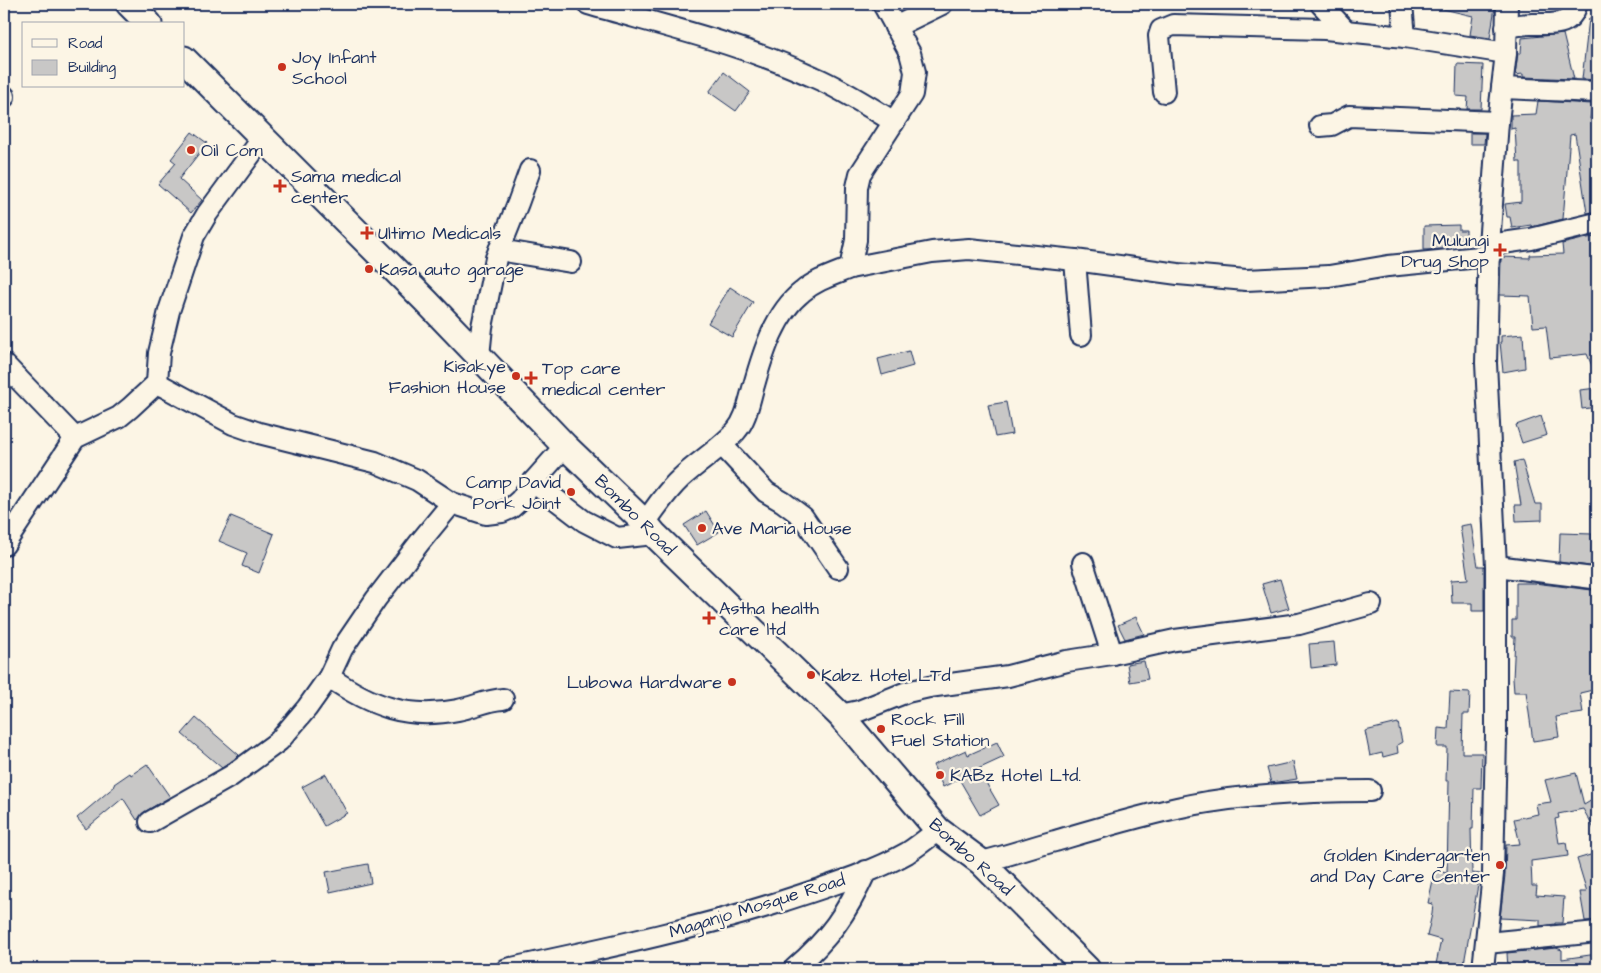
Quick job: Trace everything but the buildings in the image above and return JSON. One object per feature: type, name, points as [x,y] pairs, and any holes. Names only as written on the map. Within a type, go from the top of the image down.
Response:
[{"type":"main road","points":[[129,4],[147,22]]},
{"type":"main road","name":"Bombo Road","points":[[185,60],[426,301],[566,446],[840,715],[938,830],[981,862],[1087,969]]},
{"type":"street","points":[[588,4],[723,42],[779,62],[816,78],[869,106],[894,122]]},
{"type":"street","points":[[850,268],[856,240],[857,187],[860,174],[912,94],[915,72],[910,53],[883,4]]},
{"type":"street","points":[[895,27],[942,4]]},
{"type":"street","points":[[1321,4],[1346,31]]},
{"type":"street","points":[[1402,4],[1405,37]]},
{"type":"street","points":[[1483,969],[1493,874],[1496,736],[1496,566],[1486,363],[1489,251],[1498,122],[1506,53],[1506,4]]},
{"type":"street","points":[[1506,27],[1558,24],[1568,20],[1578,4]]},
{"type":"street","points":[[1164,92],[1159,36],[1162,30],[1173,25],[1208,27],[1264,26],[1346,31],[1405,37],[1506,53]]},
{"type":"street","points":[[1502,88],[1597,92]]},
{"type":"street","points":[[1320,126],[1332,124],[1349,116],[1498,122]]},
{"type":"street","points":[[4,545],[75,438],[119,417],[157,383],[159,354],[169,311],[194,236],[207,214],[262,139]]},
{"type":"street","points":[[479,356],[484,317],[496,258],[530,170]]},
{"type":"street","points":[[533,482],[584,521],[617,538],[649,528],[658,503],[681,478],[722,445],[737,430],[746,414],[766,348],[784,309],[802,292],[821,279],[850,268],[932,252],[969,249],[1075,260],[1178,274],[1246,280],[1329,276],[1489,251],[1530,239],[1597,224]]},
{"type":"street","points":[[499,250],[571,262]]},
{"type":"street","points":[[1075,260],[1081,335]]},
{"type":"street","points":[[4,364],[75,438]]},
{"type":"street","points":[[157,383],[233,424],[259,433],[374,462],[394,469],[417,480],[452,503],[486,514],[502,512],[511,508],[566,446]]},
{"type":"street","points":[[722,445],[766,492],[803,517],[838,568]]},
{"type":"street","points":[[150,822],[231,776],[279,741],[307,708],[329,677],[342,649],[376,600],[452,503]]},
{"type":"street","points":[[1083,563],[1112,654]]},
{"type":"street","points":[[1496,566],[1593,578]]},
{"type":"street","points":[[840,715],[859,711],[907,692],[929,687],[1008,676],[1068,661],[1112,654],[1175,640],[1299,624],[1372,604]]},
{"type":"street","points":[[329,677],[362,698],[382,706],[419,714],[458,710],[503,699]]},
{"type":"street","points":[[981,862],[1191,805],[1294,793],[1370,791]]},
{"type":"street","name":"Maganjo Mosque Road","points":[[507,969],[726,919],[802,895],[866,871],[907,852],[938,830]]},
{"type":"street","points":[[794,969],[817,950],[830,935],[854,898],[866,871]]},
{"type":"street","points":[[1487,942],[1597,932]]},
{"type":"place","name":"Joy Infant School","points":[[282,67]]},
{"type":"place","name":"Oil Com","points":[[191,150]]},
{"type":"place","name":"Sama medical center","points":[[280,186]]},
{"type":"place","name":"Ultimo Medicals","points":[[367,233]]},
{"type":"place","name":"Mulungi Drug Shop","points":[[1500,250]]},
{"type":"place","name":"Kasa auto garage","points":[[369,269]]},
{"type":"place","name":"Kisakye Fashion House","points":[[516,376]]},
{"type":"place","name":"Top care medical center","points":[[531,378]]},
{"type":"place","name":"Camp David Pork Joint","points":[[571,492]]},
{"type":"place","name":"Ave Maria House","points":[[702,528]]},
{"type":"place","name":"Astha health care ltd","points":[[709,618]]},
{"type":"place","name":"Kabz. Hotel LTd","points":[[811,675]]},
{"type":"place","name":"Lubowa Hardware","points":[[732,682]]},
{"type":"place","name":"Rock Fill Fuel Station","points":[[881,729]]},
{"type":"place","name":"KABz Hotel Ltd.","points":[[940,775]]},
{"type":"place","name":"Golden Kindergarten and Day Care Center","points":[[1500,865]]}]
